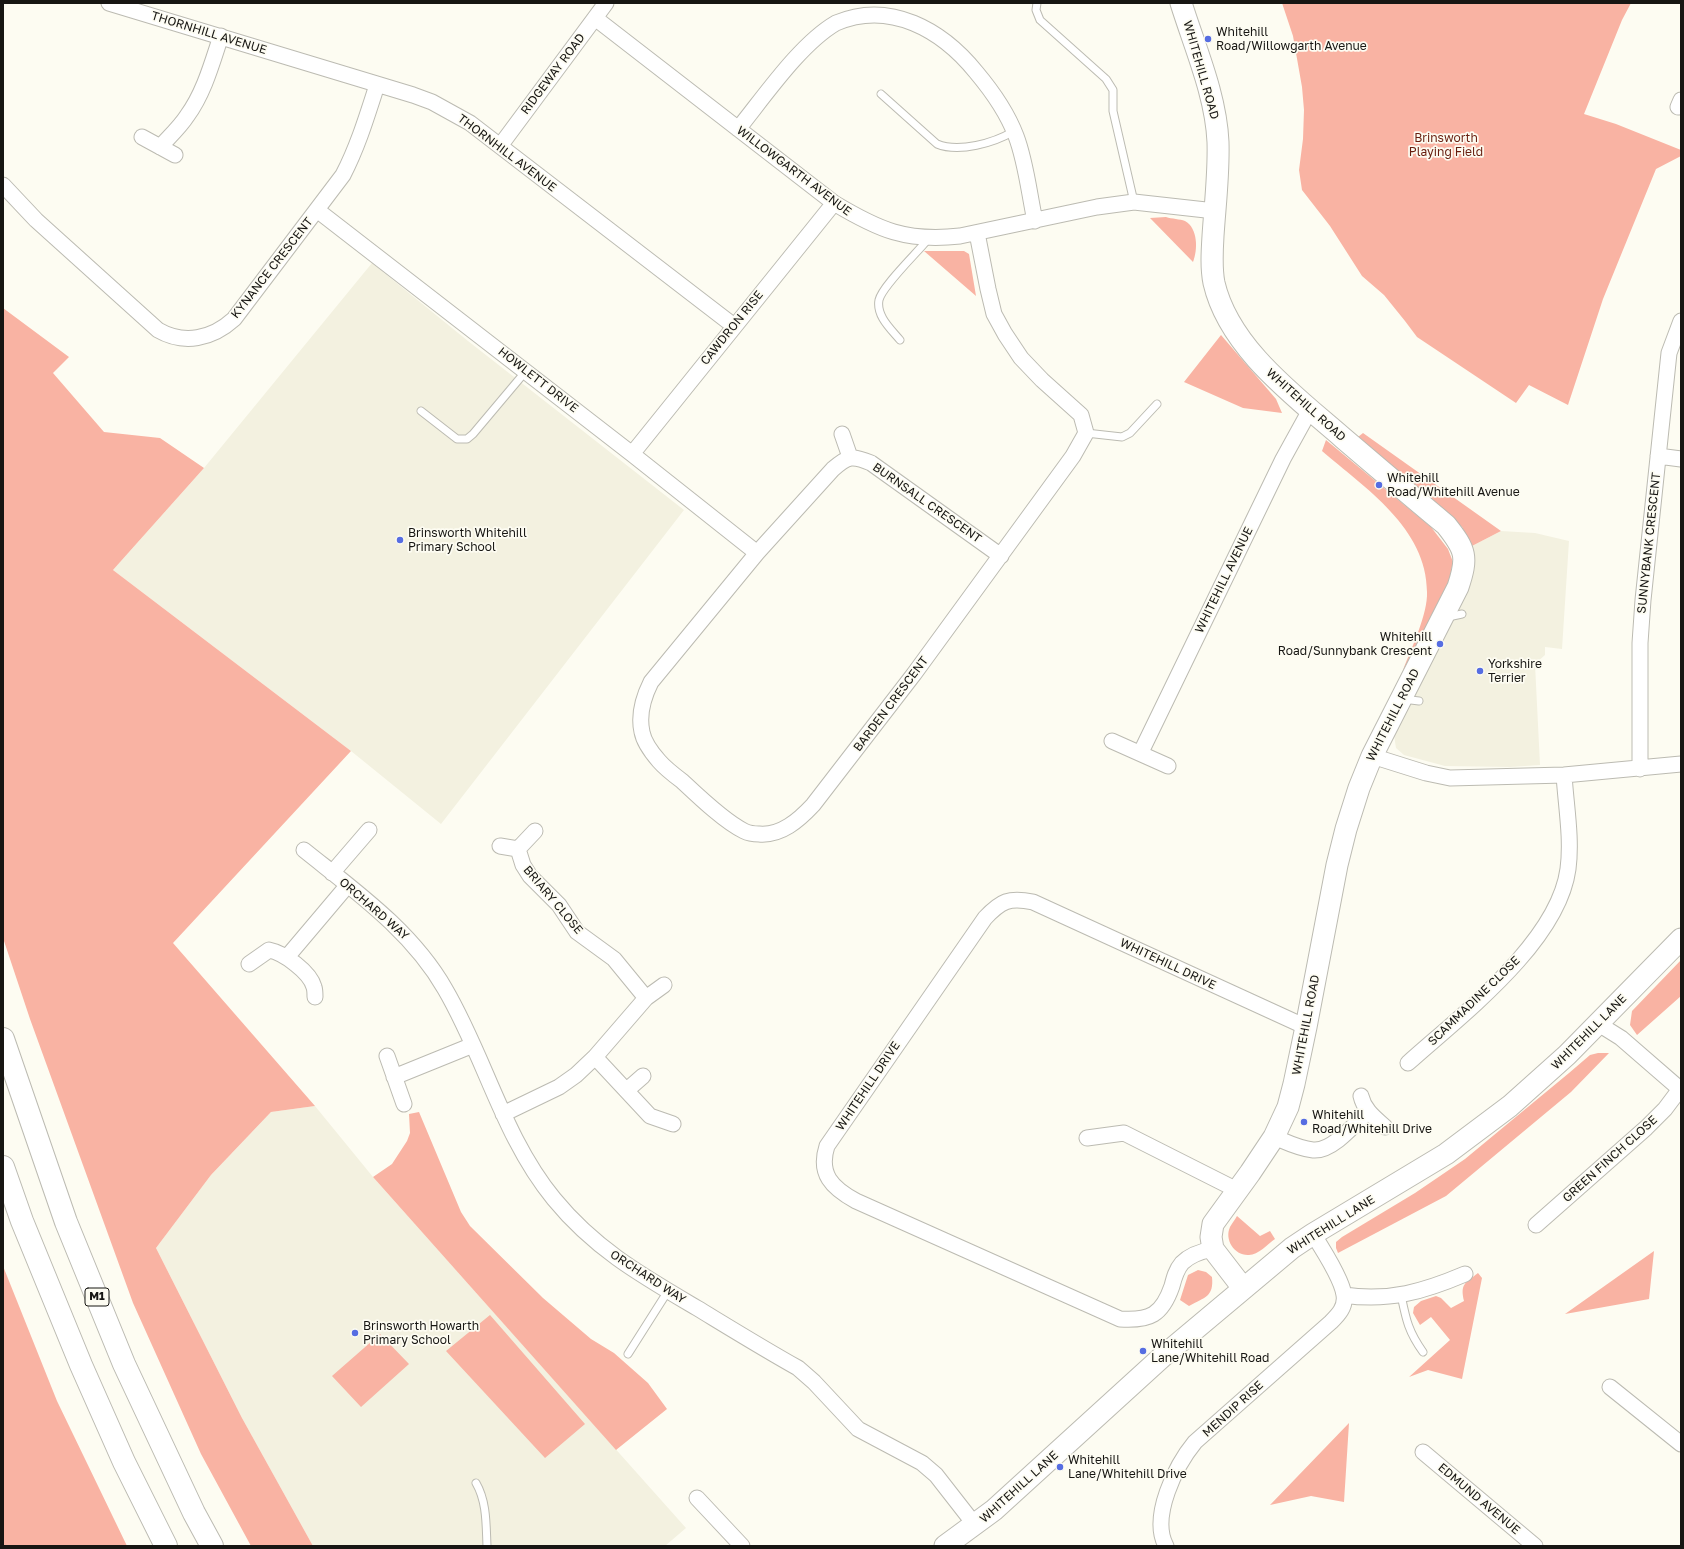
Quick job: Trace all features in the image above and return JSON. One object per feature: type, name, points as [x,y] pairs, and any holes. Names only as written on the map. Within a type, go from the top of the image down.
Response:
[{"type":"highway","name":"M1","points":[[3,1039],[66,1222],[124,1364],[194,1513],[212,1546]]},
{"type":"highway","points":[[3,1167],[22,1221],[81,1365],[124,1462],[166,1546]]},
{"type":"street","name":"THORNHILL AVENUE","points":[[109,3],[413,95],[452,112],[470,123],[734,326]]},
{"type":"street","name":"RIDGEWAY ROAD","points":[[500,146],[606,3]]},
{"type":"street","name":"WHITEHILL ROAD","points":[[1181,3],[1209,90],[1217,126],[1218,156],[1212,258],[1214,282],[1220,304],[1231,325],[1262,364],[1310,410],[1446,526],[1456,538],[1468,559],[1458,587],[1452,616],[1410,700],[1372,756],[1359,788],[1346,829],[1336,873],[1306,1027],[1290,1099],[1274,1137],[1213,1224],[1211,1237],[1213,1248]]},
{"type":"street","points":[[738,129],[803,50],[817,37],[836,23],[860,13],[880,11],[894,13],[910,18],[946,39],[983,80],[1003,107],[1014,131],[1023,160],[1035,221]]},
{"type":"street","name":"WILLOWGARTH AVENUE","points":[[595,18],[834,203],[875,226],[916,237],[930,238],[977,233],[1097,207],[1134,202],[1215,211]]},
{"type":"street","points":[[160,147],[187,117],[196,102],[210,70],[221,36]]},
{"type":"street","name":"KYNANCE CRESCENT","points":[[3,185],[36,220],[158,330],[178,338],[201,338],[213,334],[229,323],[243,308],[342,175],[352,156],[377,85]]},
{"type":"street","points":[[142,137],[175,155]]},
{"type":"street","name":"CAWDRON RISE","points":[[632,454],[834,203]]},
{"type":"street","name":"HOWLETT DRIVE","points":[[317,210],[526,371],[757,553]]},
{"type":"street","points":[[977,233],[994,314],[1021,358],[1042,380],[1081,415],[1086,433]]},
{"type":"street","name":"SUNNYBANK CRESCENT","points":[[1640,769],[1640,636],[1642,600],[1669,353],[1681,321]]},
{"type":"street","name":"WHITEHILL AVENUE","points":[[1141,752],[1283,459],[1310,410]]},
{"type":"street","name":"BARDEN CRESCENT","points":[[757,553],[651,682],[643,696],[640,715],[642,733],[649,749],[660,762],[733,824],[745,831],[760,834],[775,832],[790,826],[802,817],[813,805],[914,674],[1001,556],[1073,456],[1086,433]]},
{"type":"street","points":[[757,553],[833,469],[843,460],[850,457],[842,434]]},
{"type":"street","points":[[1658,456],[1681,459]]},
{"type":"street","name":"BURNSALL CRESCENT","points":[[850,457],[859,458],[871,463],[1001,556]]},
{"type":"street","points":[[1112,741],[1141,752],[1168,766]]},
{"type":"street","points":[[1372,756],[1426,774],[1450,778],[1478,775],[1564,775],[1681,764]]},
{"type":"street","name":"SCAMMADINE CLOSE","points":[[1408,1063],[1516,963],[1535,939],[1557,905],[1566,881],[1569,852],[1564,775]]},
{"type":"street","points":[[332,873],[369,830]]},
{"type":"street","points":[[500,846],[518,849],[535,831]]},
{"type":"street","name":"BRIARY CLOSE","points":[[518,849],[523,865],[530,876],[559,904],[577,932],[614,959],[646,998]]},
{"type":"street","name":"ORCHARD WAY","points":[[304,850],[388,920],[410,941],[429,964],[448,994],[473,1045],[518,1145],[532,1169],[554,1198],[576,1223],[602,1248],[630,1268],[798,1368],[814,1382],[858,1429],[922,1463],[936,1475],[975,1525]]},
{"type":"street","points":[[287,957],[347,886]]},
{"type":"street","name":"WHITEHILL DRIVE","points":[[1213,1248],[1191,1256],[1182,1263],[1176,1272],[1167,1300],[1158,1311],[1148,1317],[1137,1320],[1120,1319],[839,1192],[830,1182],[825,1169],[823,1157],[827,1146],[985,918],[997,905],[1009,900],[1018,899],[1033,902],[1306,1027]]},
{"type":"street","name":"WHITEHILL LANE","points":[[945,1546],[975,1525],[1018,1490],[1162,1357],[1292,1248],[1446,1154],[1486,1126],[1567,1055],[1681,939]]},
{"type":"street","points":[[249,964],[269,950],[278,952],[287,957],[309,977],[315,987],[315,997]]},
{"type":"street","points":[[503,1114],[559,1087],[576,1074],[595,1057],[646,998],[664,985]]},
{"type":"street","points":[[1597,1023],[1621,1038],[1681,1089]]},
{"type":"street","points":[[394,1077],[473,1045]]},
{"type":"street","points":[[387,1056],[404,1104]]},
{"type":"street","points":[[595,1057],[650,1116],[673,1124]]},
{"type":"street","points":[[627,1090],[643,1076]]},
{"type":"street","name":"GREEN FINCH CLOSE","points":[[1536,1225],[1646,1128],[1665,1110],[1681,1089]]},
{"type":"street","points":[[1361,1096],[1362,1102],[1368,1111],[1385,1127]]},
{"type":"street","points":[[1274,1137],[1313,1150],[1324,1149],[1334,1143],[1368,1111]]},
{"type":"street","points":[[1086,1138],[1124,1133],[1237,1190]]},
{"type":"street","points":[[1313,1234],[1328,1258],[1344,1295],[1359,1297],[1419,1292],[1465,1274]]},
{"type":"street","points":[[1213,1248],[1243,1288]]},
{"type":"street","name":"MENDIP RISE","points":[[1166,1546],[1162,1523],[1163,1506],[1177,1469],[1185,1455],[1195,1442],[1339,1313],[1343,1306],[1344,1295]]},
{"type":"street","points":[[1610,1387],[1681,1444]]},
{"type":"street","name":"EDMUND AVENUE","points":[[1422,1452],[1535,1546]]},
{"type":"street","points":[[697,1498],[742,1546]]},
{"type":"lane","points":[[1036,3],[1036,10],[1040,20],[1106,79],[1113,90],[1113,111],[1134,202]]},
{"type":"lane","points":[[881,94],[937,144],[945,148],[990,142],[1014,131]]},
{"type":"lane","points":[[900,340],[882,317],[879,301],[884,289],[930,238]]},
{"type":"lane","points":[[421,411],[457,439],[467,439],[473,434],[526,371]]},
{"type":"lane","points":[[1086,433],[1122,437],[1130,433],[1157,404]]},
{"type":"lane","points":[[628,1354],[668,1291]]},
{"type":"lane","points":[[1401,1294],[1406,1320],[1412,1336],[1423,1352]]},
{"type":"lane","points":[[476,1483],[484,1500],[487,1546]]},
{"type":"shaded area","name":"Brinsworth Whitehill Primary School","points":[[372,263],[468,341],[684,510],[441,824],[351,751],[113,570],[204,468]]},
{"type":"shaded area","points":[[1501,531],[1535,533],[1569,541],[1562,649],[1545,647],[1545,655],[1535,664],[1540,765],[1510,767],[1445,766],[1404,755],[1396,748],[1394,735],[1472,563],[1472,546]]},
{"type":"shaded area","name":"Brinsworth Howarth Primary School","points":[[315,1106],[373,1177],[686,1528],[665,1546],[313,1546],[242,1418],[156,1248],[211,1175],[271,1112]]},
{"type":"green space","name":"Brinsworth Playing Field","points":[[1282,3],[1631,3],[1622,20],[1584,114],[1616,124],[1681,150],[1681,156],[1656,169],[1603,299],[1568,405],[1529,385],[1516,403],[1417,337],[1384,295],[1362,276],[1330,226],[1302,190],[1299,170],[1303,139],[1304,110],[1302,87],[1293,36]]},
{"type":"green space","points":[[1166,217],[1185,221],[1189,224],[1195,234],[1196,252],[1193,262],[1150,218]]},
{"type":"green space","points":[[924,251],[964,251],[969,254],[976,296]]},
{"type":"green space","points":[[3,308],[69,357],[53,373],[104,432],[160,438],[204,468],[113,570],[351,751],[173,943],[315,1106],[271,1112],[211,1175],[156,1248],[242,1418],[313,1546],[251,1546],[201,1454],[133,1303],[30,1019],[3,938]]},
{"type":"green space","points":[[1221,335],[1276,399],[1282,413],[1243,408],[1184,382]]},
{"type":"green space","points":[[1363,433],[1501,531],[1472,546],[1462,527],[1358,437]]},
{"type":"green space","points":[[1326,440],[1431,527],[1448,549],[1453,562],[1449,582],[1426,631],[1403,670],[1422,621],[1427,601],[1424,569],[1417,548],[1391,511],[1322,451]]},
{"type":"green space","points":[[1681,960],[1681,996],[1637,1035],[1630,1025],[1632,1011]]},
{"type":"green space","points":[[1609,1053],[1571,1092],[1446,1196],[1338,1253],[1336,1242],[1342,1237],[1415,1193],[1465,1159],[1590,1055]]},
{"type":"green space","points":[[419,1112],[461,1212],[470,1226],[543,1298],[591,1339],[614,1353],[648,1383],[667,1409],[616,1450],[373,1177],[392,1164],[407,1141],[410,1133],[409,1114]]},
{"type":"green space","points":[[1237,1216],[1260,1236],[1270,1231],[1275,1239],[1263,1249],[1252,1255],[1244,1255],[1239,1253],[1232,1246],[1228,1237],[1230,1227]]},
{"type":"green space","points":[[1654,1251],[1649,1299],[1565,1314]]},
{"type":"green space","points":[[3,1266],[57,1401],[127,1546],[3,1546]]},
{"type":"green space","points":[[1198,1270],[1206,1272],[1212,1277],[1212,1289],[1207,1296],[1189,1306],[1180,1300],[1188,1275]]},
{"type":"green space","points":[[1478,1273],[1482,1278],[1462,1379],[1428,1370],[1409,1377],[1450,1340],[1431,1317],[1420,1325],[1413,1313],[1414,1307],[1421,1301],[1436,1296],[1441,1298],[1451,1308],[1464,1301],[1463,1287]]},
{"type":"green space","points":[[490,1315],[585,1424],[545,1458],[446,1351]]},
{"type":"green space","points":[[380,1334],[409,1364],[361,1407],[332,1376]]},
{"type":"green space","points":[[1349,1423],[1344,1502],[1311,1496],[1270,1505]]},
{"type":"place","name":"Whitehill Road/Willowgarth Avenue","points":[[1208,39]]},
{"type":"place","name":"Whitehill Road/Whitehill Avenue","points":[[1379,485]]},
{"type":"place","name":"Brinsworth Whitehill Primary School","points":[[400,540]]},
{"type":"place","name":"Whitehill Road/Sunnybank Crescent","points":[[1440,644]]},
{"type":"place","name":"Yorkshire Terrier","points":[[1480,671]]},
{"type":"place","name":"Whitehill Road/Whitehill Drive","points":[[1304,1122]]},
{"type":"place","name":"Brinsworth Howarth Primary School","points":[[355,1333]]},
{"type":"place","name":"Whitehill Lane/Whitehill Road","points":[[1143,1351]]},
{"type":"place","name":"Whitehill Lane/Whitehill Drive","points":[[1060,1467]]}]
